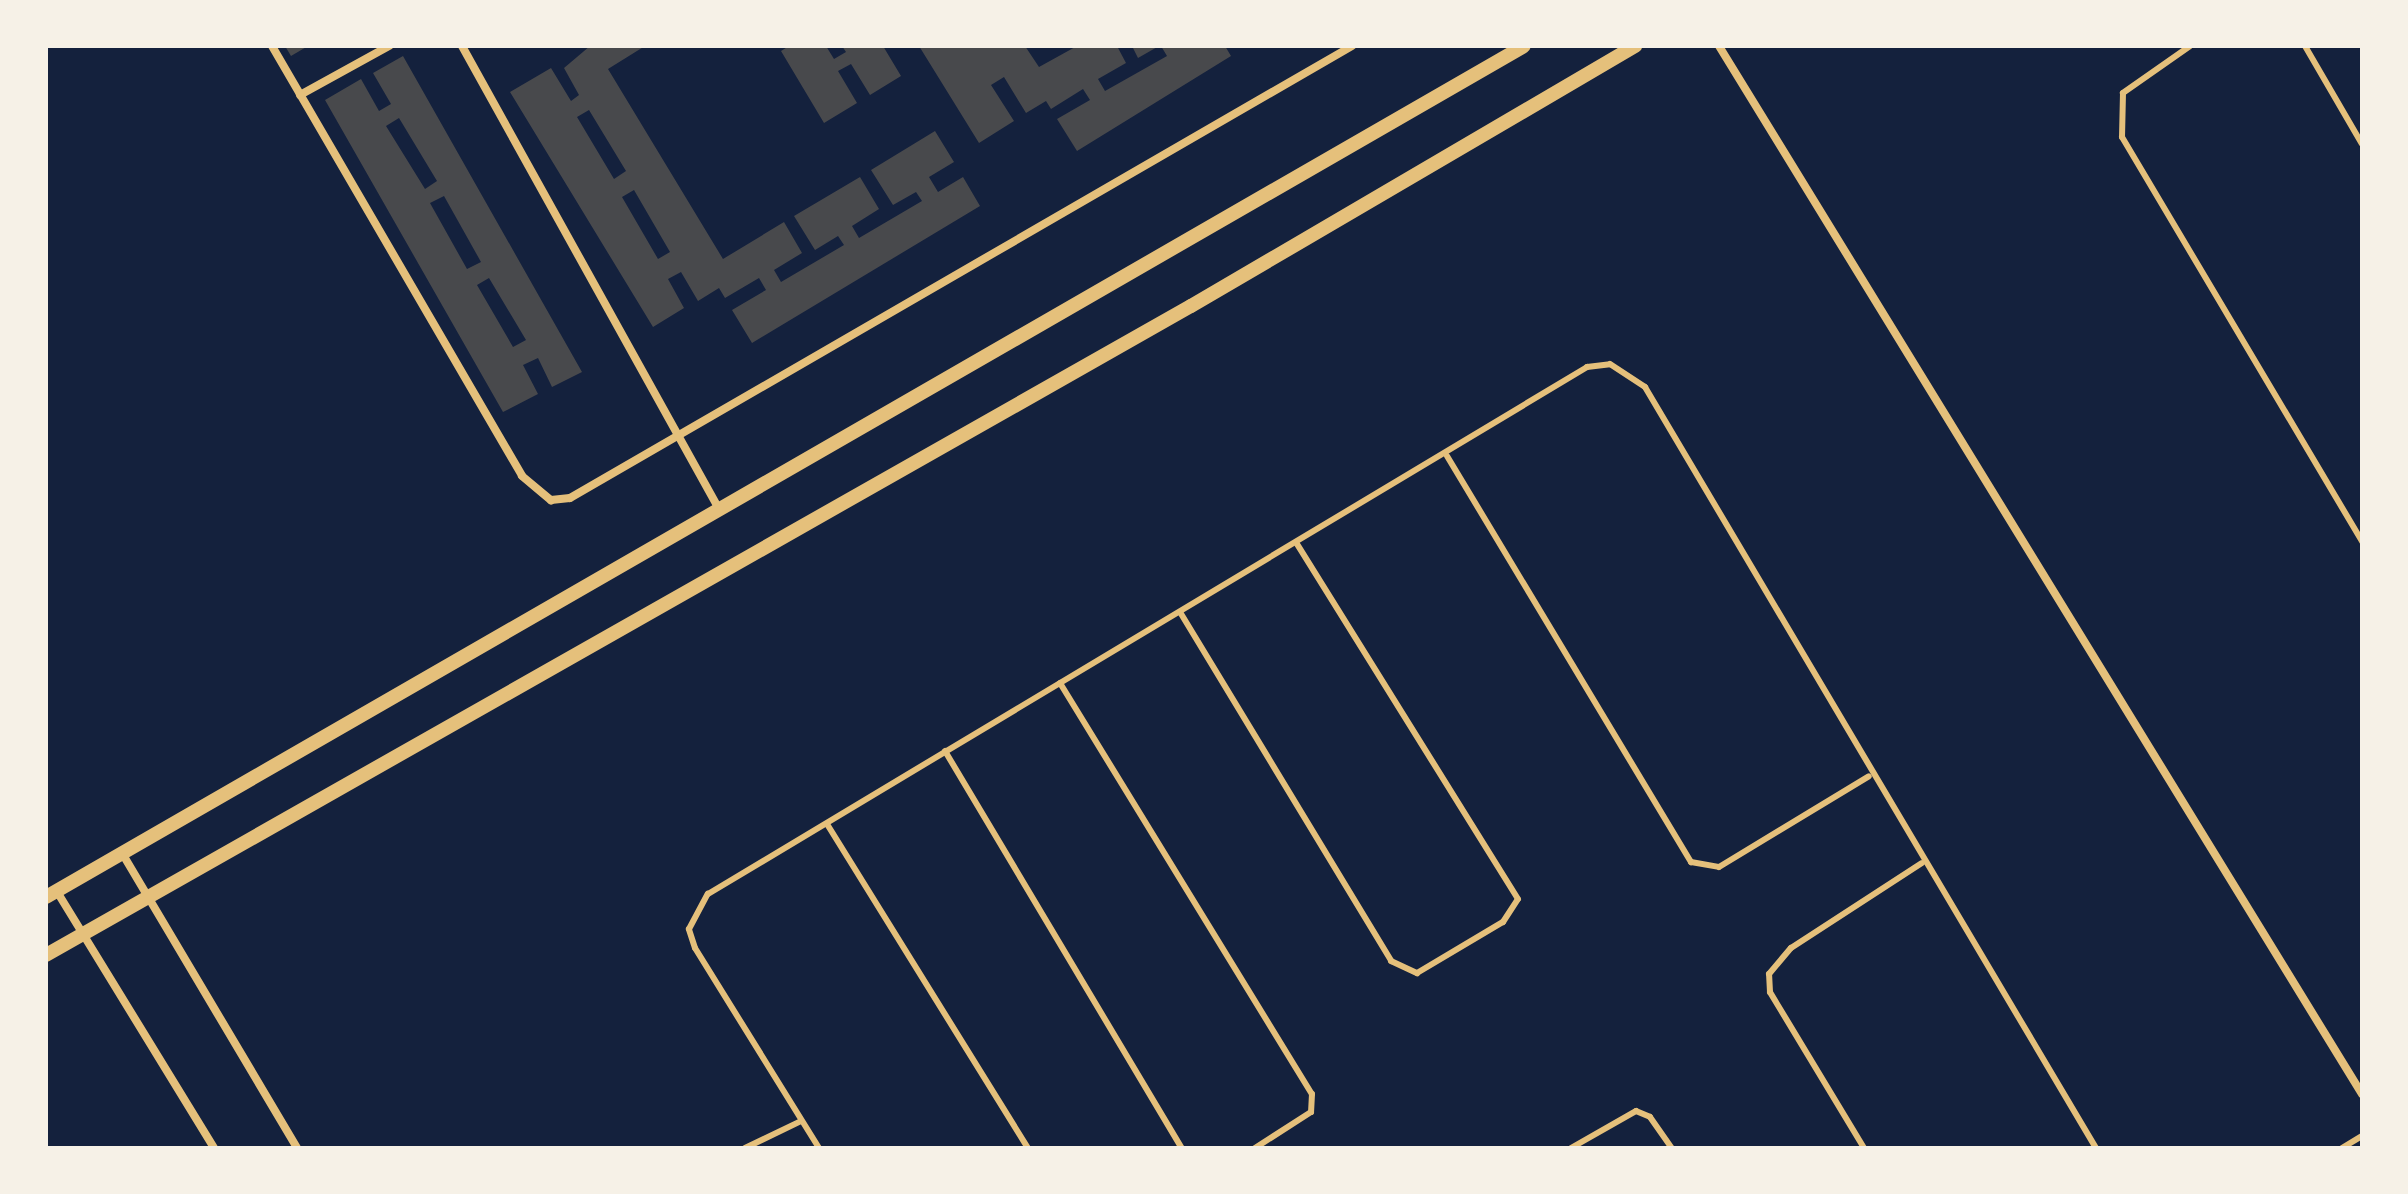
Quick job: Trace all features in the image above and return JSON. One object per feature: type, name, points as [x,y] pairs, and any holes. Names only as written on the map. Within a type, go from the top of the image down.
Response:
[{"type":"street","points":[[272,46],[534,491],[570,498],[1352,46]]},
{"type":"street","points":[[300,95],[389,46]]},
{"type":"street","points":[[462,46],[719,509]]},
{"type":"street","points":[[214,1148],[82,933],[51,894],[1524,46]]},
{"type":"street","points":[[46,955],[1191,306],[1635,46]]},
{"type":"street","points":[[1719,46],[2362,1094]]},
{"type":"street","points":[[122,853],[297,1148]]},
{"type":"lane","points":[[2190,46],[2123,93],[2122,137],[2362,542]]},
{"type":"lane","points":[[2305,46],[2362,144]]},
{"type":"lane","points":[[819,1148],[689,929],[708,894],[1447,456],[1587,367],[1628,370],[1645,387],[1869,776],[2096,1148]]},
{"type":"lane","points":[[1447,456],[1691,862],[1719,867],[1869,776]]},
{"type":"lane","points":[[1180,612],[1391,961],[1417,973],[1515,912],[1514,885],[1297,544]]},
{"type":"lane","points":[[1060,683],[1312,1094],[1311,1112],[1255,1148]]},
{"type":"lane","points":[[945,751],[1182,1148]]},
{"type":"lane","points":[[827,824],[1028,1148]]},
{"type":"lane","points":[[1864,1148],[1770,992],[1769,974],[1791,948],[1922,863]]},
{"type":"lane","points":[[1571,1148],[1636,1111],[1650,1117],[1672,1148]]},
{"type":"lane","points":[[745,1148],[801,1121]]},
{"type":"lane","points":[[2342,1148],[2362,1136]]},
{"type":"building","points":[[285,46],[308,46],[291,56]]},
{"type":"building","points":[[590,46],[645,46],[608,69],[723,259],[784,222],[802,253],[774,270],[781,282],[844,245],[838,236],[815,250],[794,216],[860,177],[879,209],[852,226],[859,238],[922,201],[916,192],[893,205],[871,170],[935,131],[954,162],[929,177],[938,192],[963,177],[980,206],[752,343],[732,310],[766,290],[759,278],[725,298],[719,288],[698,301],[681,272],[668,279],[684,308],[653,327],[510,92],[551,68],[571,101],[579,95],[564,68]],"holes":[[[589,110],[626,171],[614,179],[577,117]],[[634,190],[670,252],[658,259],[622,197]]]},
{"type":"building","points":[[789,46],[826,46],[834,59],[846,52],[842,46],[883,46],[901,76],[870,95],[851,64],[838,71],[857,103],[824,123],[781,51]]},
{"type":"building","points":[[919,46],[1025,46],[1039,67],[1077,46],[1117,46],[1126,63],[1098,79],[1105,91],[1167,56],[1161,46],[1225,46],[1231,56],[1077,151],[1057,119],[1090,100],[1083,89],[1051,109],[1046,101],[1026,113],[1004,77],[991,85],[1014,121],[979,143]]},
{"type":"building","points":[[1132,46],[1159,46],[1138,58]]},
{"type":"building","points":[[403,56],[582,372],[552,387],[538,358],[523,365],[538,394],[503,412],[325,100],[361,79],[379,111],[391,104],[373,73]],"holes":[[[399,118],[437,181],[425,189],[386,126]],[[444,196],[481,262],[467,269],[430,203]],[[489,278],[526,340],[513,347],[477,285]]]}]
